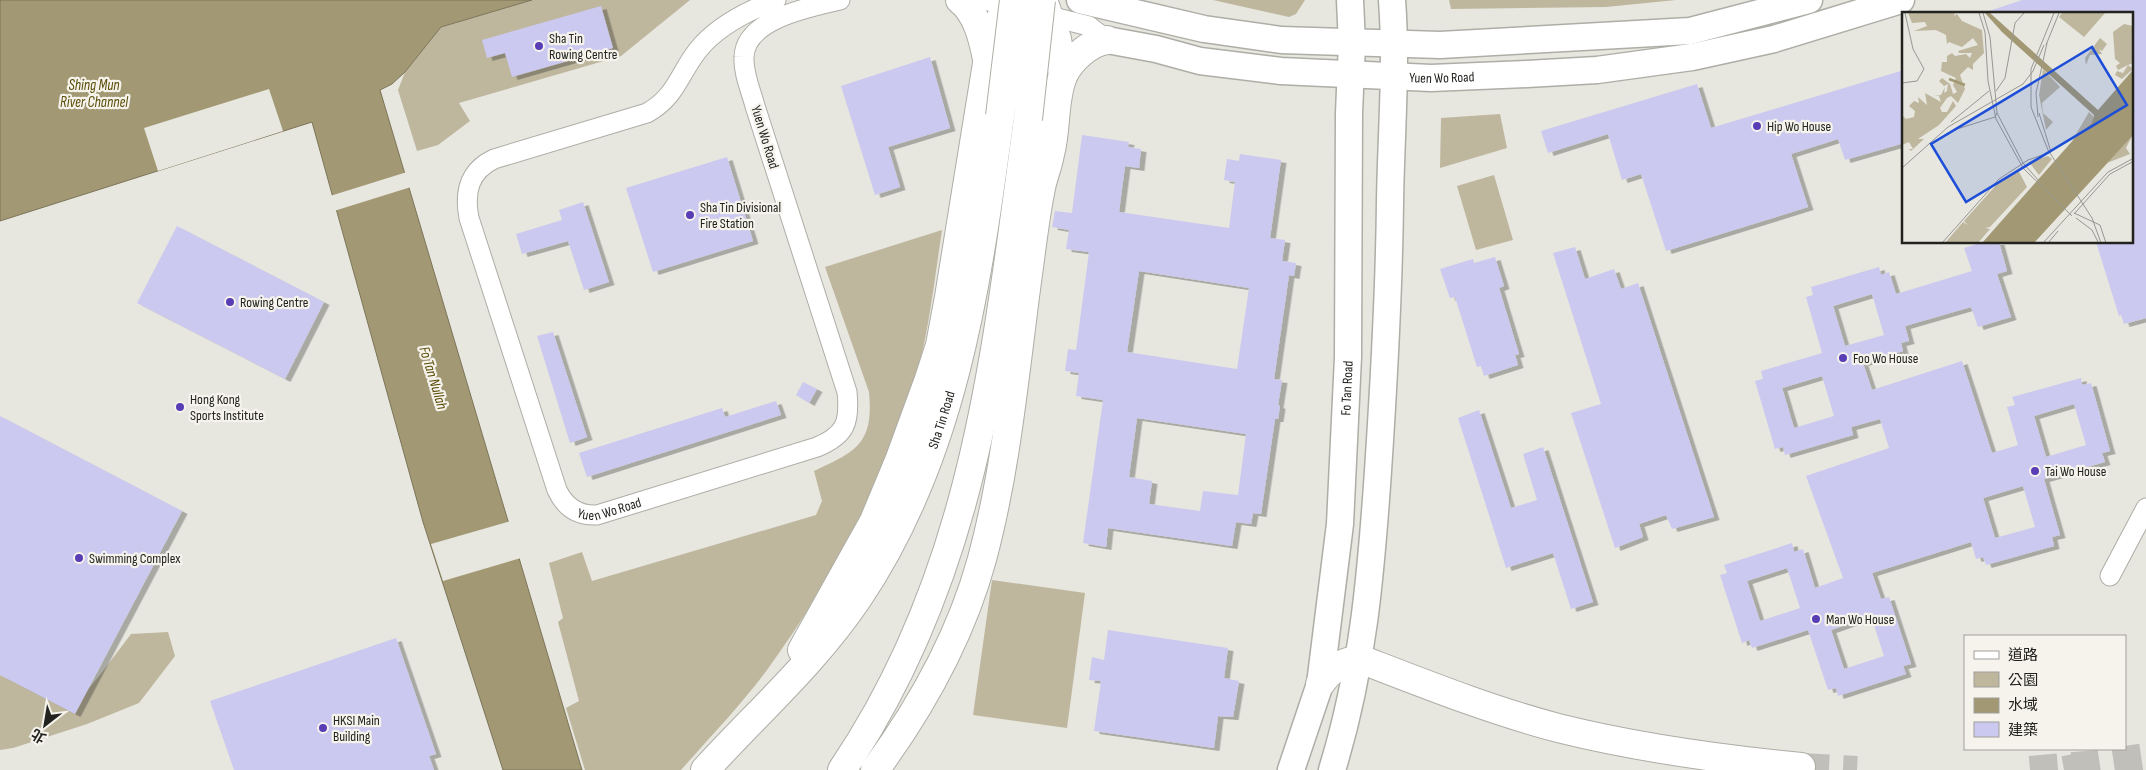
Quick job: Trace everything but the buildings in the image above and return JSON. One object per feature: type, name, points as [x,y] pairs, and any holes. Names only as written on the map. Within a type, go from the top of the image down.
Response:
[{"type":"highway","points":[[960,0],[975,20],[983,38],[987,61],[990,109]]},
{"type":"highway","points":[[987,61],[1003,1]]},
{"type":"highway","name":"Sha Tin Road","points":[[705,770],[814,656],[859,597],[894,536],[927,464],[954,380],[974,299],[990,109],[1003,1]]},
{"type":"highway","points":[[875,770],[919,703],[944,659],[966,609],[982,560],[1000,471],[1036,214],[1051,153],[1054,122],[1063,76],[1057,39],[1044,5]]},
{"type":"highway","points":[[846,765],[885,698],[915,636],[939,579],[974,462],[998,334],[1044,5]]},
{"type":"highway","points":[[1063,76],[1089,47],[1096,42],[1107,40]]},
{"type":"highway","points":[[990,109],[997,86],[1010,84],[1022,87],[1037,95],[1046,105],[1054,122]]},
{"type":"highway","points":[[1320,684],[1330,670],[1344,662],[1360,659],[1494,709],[1557,728],[1622,743],[1687,754],[1801,767]]},
{"type":"main road","points":[[1080,0],[1204,29],[1288,40],[1352,44],[1476,45],[1690,32],[1809,0]]},
{"type":"main road","name":"Fo Tan Road","points":[[1292,767],[1320,684],[1324,641],[1336,575],[1341,514],[1348,358],[1350,74],[1352,44],[1350,0]]},
{"type":"main road","points":[[1334,765],[1360,659],[1374,529],[1383,395],[1395,44],[1392,0]]},
{"type":"main road","name":"Yuen Wo Road","points":[[1107,40],[1156,49],[1200,61],[1281,71],[1431,78],[1597,70],[1692,57],[1774,39],[1901,0]]},
{"type":"street","name":"Yuen Wo Road","points":[[776,0],[736,18],[708,38],[697,52],[671,95],[660,106],[647,112],[494,159],[476,170],[470,181],[466,205],[469,218],[557,490],[562,500],[578,513],[598,515],[818,447],[831,441],[843,431],[847,419],[847,392],[758,115],[744,59],[748,40],[762,26],[816,6],[840,0]]},
{"type":"street","name":"Yuen Wo Road","points":[[1003,1],[1044,5],[1089,26],[1107,40]]},
{"type":"street","points":[[2110,576],[2146,508]]},
{"type":"green space","name":"Sha Tin Rowing Centre","points":[[532,0],[690,0],[621,56],[459,103],[470,121],[438,145],[417,151],[398,90],[405,72],[441,27]]},
{"type":"green space","points":[[1213,0],[1305,0],[1296,14],[1289,17]]},
{"type":"green space","points":[[1449,0],[1676,0],[1606,7],[1451,9]]},
{"type":"green space","points":[[1500,114],[1507,148],[1440,168],[1441,118]]},
{"type":"green space","points":[[1494,175],[1513,240],[1476,250],[1457,186]]},
{"type":"green space","points":[[942,230],[923,351],[902,425],[871,499],[852,536],[810,607],[747,696],[681,770],[585,770],[566,708],[579,701],[558,622],[563,618],[549,563],[582,552],[592,581],[816,515],[822,501],[814,471],[841,458],[859,444],[865,435],[870,410],[869,392],[825,267]]},
{"type":"green space","points":[[992,580],[1085,593],[1067,728],[973,715]]},
{"type":"green space","points":[[168,632],[175,656],[139,703],[87,724],[13,748],[0,750],[0,675],[70,710],[131,634]]},
{"type":"water","points":[[0,0],[532,0],[441,27],[405,72],[392,84],[380,90],[582,770],[503,770],[423,522],[312,122],[0,221]]},
{"type":"pier","points":[[269,89],[283,131],[158,171],[144,128]]},
{"type":"pier","points":[[407,172],[411,187],[334,211],[330,196]]},
{"type":"pier","points":[[511,521],[521,558],[443,581],[431,544]]},
{"type":"tunnel","points":[[2030,770],[2098,764],[2146,757]]},
{"type":"tunnel","points":[[2064,770],[2098,764]]},
{"type":"tunnel","points":[[1801,767],[1857,770]]},
{"type":"place","name":"Sha Tin Rowing Centre","points":[[539,46]]},
{"type":"place","name":"Hip Wo House","points":[[1757,126]]},
{"type":"place","name":"Sha Tin Divisional Fire Station","points":[[690,215]]},
{"type":"place","name":"Rowing Centre","points":[[230,302]]},
{"type":"place","name":"Foo Wo House","points":[[1843,358]]},
{"type":"place","name":"Hong Kong Sports Institute","points":[[180,407]]},
{"type":"place","name":"Tai Wo House","points":[[2035,471]]},
{"type":"place","name":"Swimming Complex","points":[[79,558]]},
{"type":"place","name":"Man Wo House","points":[[1816,619]]},
{"type":"place","name":"HKSI Main Building","points":[[323,728]]},
{"type":"water label","name":"Shing Mun River Channel","points":[[94,94]]},
{"type":"water label","name":"Fo Tan Nullah","points":[[433,378]]}]
